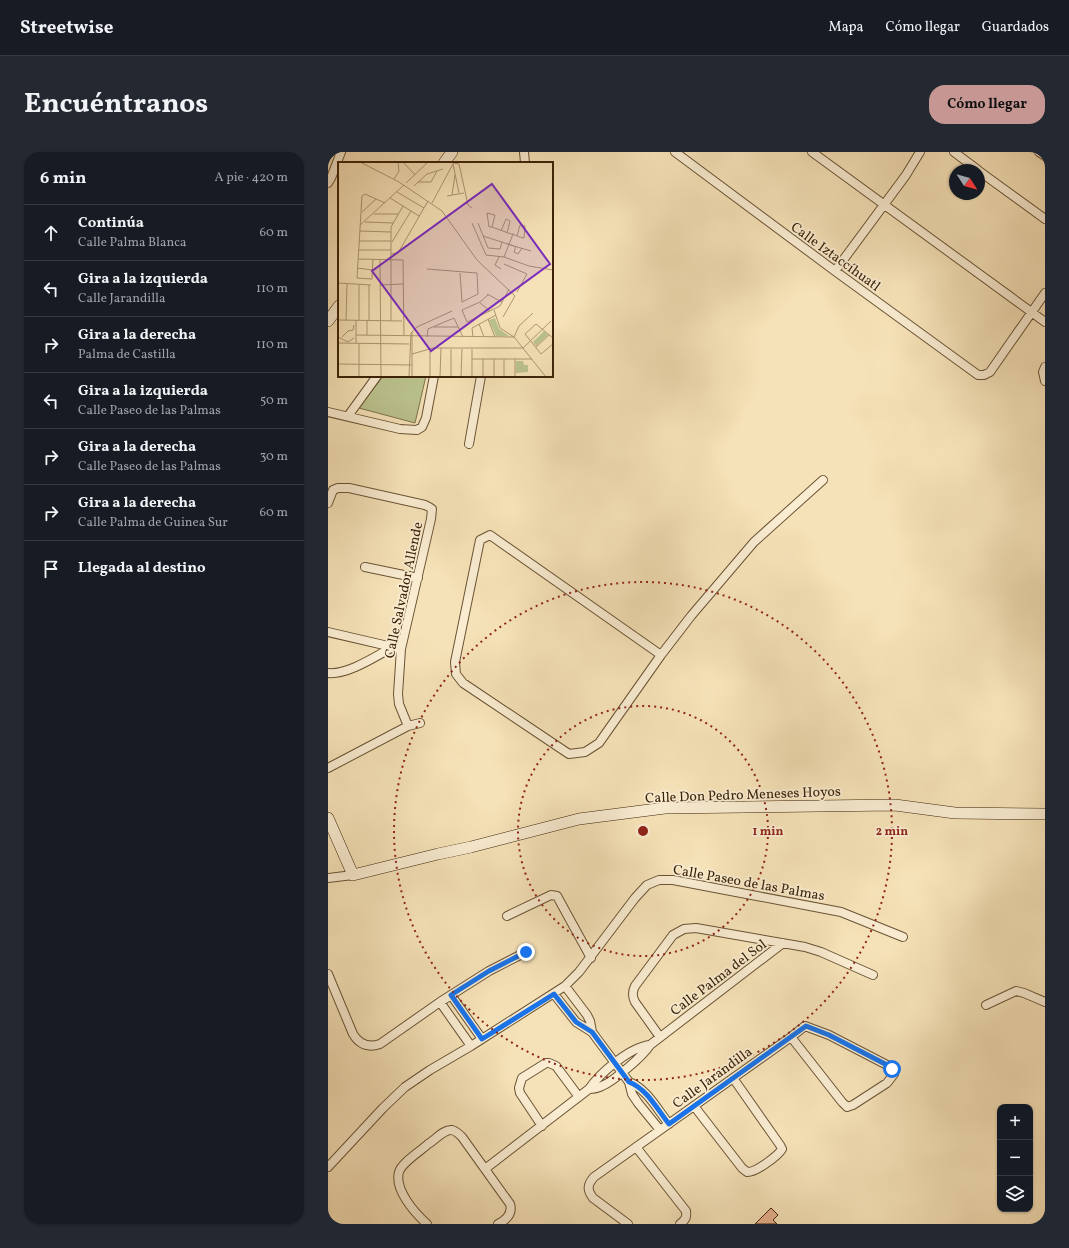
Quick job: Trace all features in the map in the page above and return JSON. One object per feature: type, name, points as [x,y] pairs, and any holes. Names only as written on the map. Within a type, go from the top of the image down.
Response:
[{"type":"street","points":[[328,182],[331,178],[340,152]]},
{"type":"street","points":[[445,162],[452,152]]},
{"type":"street","name":"Calle Iztaccíhuatl","points":[[675,152],[835,272],[978,375],[984,375],[992,368],[1031,312]]},
{"type":"street","points":[[812,152],[1045,322]]},
{"type":"street","points":[[835,272],[906,175],[920,152]]},
{"type":"street","points":[[954,152],[971,164]]},
{"type":"street","points":[[1039,152],[1045,156]]},
{"type":"street","points":[[985,174],[1045,219]]},
{"type":"street","points":[[1031,312],[1045,292]]},
{"type":"street","points":[[328,321],[338,307]]},
{"type":"street","points":[[1045,367],[1043,372],[1045,381]]},
{"type":"street","points":[[348,416],[376,377]]},
{"type":"street","points":[[328,412],[400,429],[417,430],[422,427],[426,418],[434,377]]},
{"type":"street","points":[[470,444],[481,377]]},
{"type":"street","points":[[662,655],[490,535],[480,540],[455,662],[456,674],[463,683],[569,754],[585,752],[600,743],[691,616],[754,542],[823,480]]},
{"type":"street","name":"Calle Salvador Allende","points":[[328,503],[333,490],[338,488],[349,488],[429,506],[432,509],[433,514],[418,578],[397,648],[399,704],[408,726]]},
{"type":"street","points":[[365,567],[418,578]]},
{"type":"street","points":[[328,632],[397,648]]},
{"type":"street","points":[[328,673],[344,671],[397,648]]},
{"type":"street","points":[[328,768],[408,726],[420,723]]},
{"type":"street","name":"Calle Don Pedro Meneses Hoyos","points":[[328,878],[353,875],[471,847],[579,819],[665,808],[895,805],[955,812],[1045,814]]},
{"type":"street","points":[[328,818],[353,875]]},
{"type":"street","name":"Calle Paseo de las Palmas","points":[[328,1167],[383,1108],[405,1087],[565,986],[580,972],[637,895],[647,885],[659,880],[673,880],[841,912],[903,937]]},
{"type":"street","points":[[507,916],[551,895],[557,896],[591,958]]},
{"type":"street","points":[[660,1037],[635,1002],[632,997],[632,991],[634,986],[673,935],[684,929],[696,928],[783,944]]},
{"type":"street","name":"Calle Palma del Sol","points":[[589,1089],[602,1086],[621,1072],[643,1054],[650,1045],[660,1037],[783,944],[821,952],[873,975]]},
{"type":"street","points":[[328,974],[353,1034],[359,1042],[370,1046],[380,1044],[440,1002],[489,971],[526,952]]},
{"type":"street","points":[[565,986],[590,1020],[592,1032]]},
{"type":"street","points":[[986,1005],[1016,991],[1024,992],[1045,1002]]},
{"type":"street","points":[[554,994],[576,1022],[592,1032],[629,1082],[635,1099],[660,1130]]},
{"type":"street","points":[[451,995],[482,1039]]},
{"type":"street","points":[[440,1002],[471,1046]]},
{"type":"street","name":"Calle Jarandilla","points":[[628,1224],[593,1198],[590,1194],[588,1184],[594,1177],[806,1026],[829,1035],[889,1066],[894,1074],[887,1083],[853,1105],[847,1106],[842,1102],[791,1037]]},
{"type":"street","name":"Calle Palma del Sol","points":[[485,1169],[589,1089],[598,1078],[615,1064],[635,1049],[650,1045]]},
{"type":"street","points":[[542,1126],[520,1093],[519,1088],[522,1078],[546,1063],[552,1063],[579,1097]]},
{"type":"street","points":[[694,1106],[742,1168],[747,1172],[752,1171],[779,1155],[782,1149],[780,1145],[733,1078]]},
{"type":"street","points":[[629,1082],[642,1090],[669,1124]]},
{"type":"street","points":[[427,1224],[408,1204],[399,1183],[399,1171],[408,1160],[443,1133],[452,1130],[457,1132],[510,1204],[510,1213],[498,1224]]},
{"type":"street","points":[[636,1147],[686,1212],[685,1220],[680,1224]]},
{"type":"green space","points":[[382,377],[426,377],[415,423],[359,408]]},
{"type":"building","points":[[771,1208],[778,1215],[773,1220],[777,1224],[755,1224]]},
{"type":"route","points":[[526,952],[489,971],[451,995],[482,1039],[554,994],[576,1022],[592,1032],[629,1082],[642,1090],[669,1124],[806,1026],[829,1035],[889,1066],[892,1069]]}]
